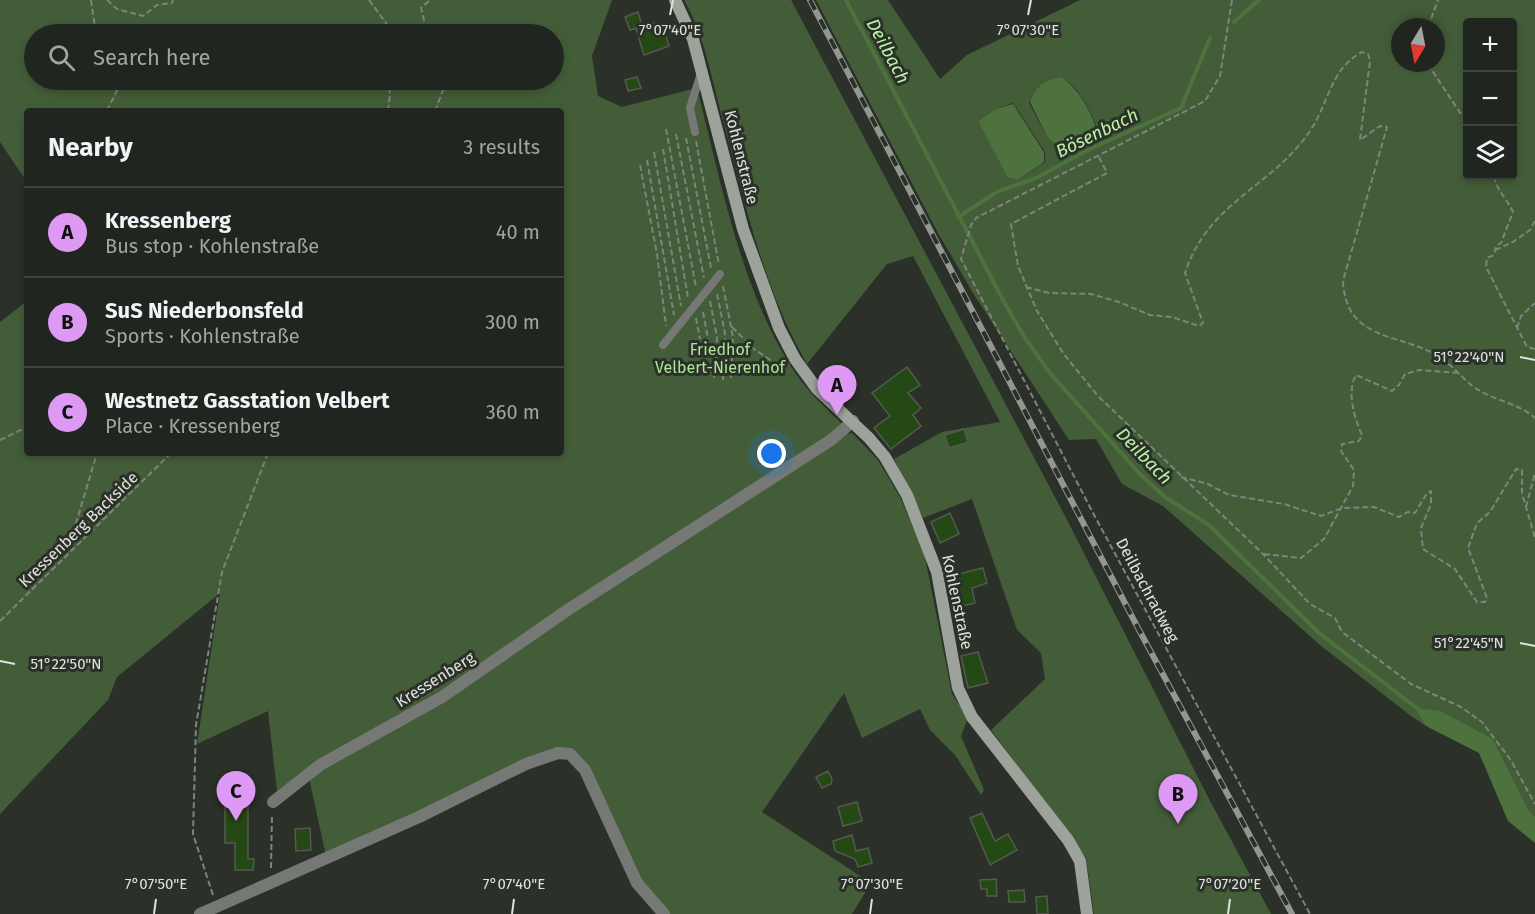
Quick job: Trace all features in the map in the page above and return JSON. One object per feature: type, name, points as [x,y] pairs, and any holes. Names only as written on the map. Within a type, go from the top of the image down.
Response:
[{"type":"main road","name":"Kohlenstraße","points":[[675,0],[693,39],[743,229],[770,307],[795,359],[817,389],[853,422],[885,457],[907,495],[925,536],[937,572],[958,687],[972,717],[1068,840],[1080,861],[1087,914]]},
{"type":"street","name":"Kressenberg","points":[[273,802],[320,765],[442,697],[569,609],[831,440],[853,422]]},
{"type":"street","points":[[200,914],[419,817],[526,764],[558,753],[570,754],[585,770],[637,883],[664,914]]},
{"type":"lane","points":[[694,132],[690,108],[702,72]]},
{"type":"lane","points":[[665,343],[720,274]]},
{"type":"path","points":[[91,0],[95,24]]},
{"type":"path","points":[[107,0],[117,9],[143,16],[157,5],[172,3],[173,0]]},
{"type":"path","points":[[369,0],[386,24]]},
{"type":"path","points":[[425,24],[421,8],[430,0]]},
{"type":"path","points":[[1232,0],[1220,76],[1205,101],[1100,157],[1107,172],[1011,224],[1018,266],[1026,287],[1063,353],[1097,395],[1179,477],[1263,554],[1296,592],[1310,604],[1335,618],[1342,632],[1412,684],[1461,707],[1482,723],[1510,759],[1535,804]]},
{"type":"path","points":[[1431,18],[1438,0]]},
{"type":"path","points":[[1026,287],[1049,293],[1091,294],[1119,302],[1150,315],[1172,317],[1199,326],[1203,323],[1201,313],[1185,273],[1210,224],[1239,196],[1294,152],[1312,129],[1336,74],[1345,63],[1362,52],[1368,54],[1370,61],[1360,140],[1380,126],[1386,127],[1343,281],[1344,298],[1352,315],[1384,338],[1414,345],[1439,356],[1474,387],[1522,407],[1535,418]]},
{"type":"path","points":[[1433,72],[1463,115]]},
{"type":"path","points":[[107,108],[108,103],[117,90]]},
{"type":"path","points":[[388,108],[389,90]]},
{"type":"path","points":[[436,108],[443,90]]},
{"type":"path","points":[[666,129],[708,339]]},
{"type":"path","points":[[694,132],[732,327],[731,378]]},
{"type":"path","points":[[676,134],[717,337],[714,378]]},
{"type":"path","points":[[686,137],[725,333],[723,380]]},
{"type":"path","points":[[663,149],[692,309],[695,310],[700,339]]},
{"type":"path","points":[[654,152],[677,271],[683,321]]},
{"type":"path","name":"Deilbachradweg","points":[[1100,157],[976,218],[960,254],[1099,523],[1310,914]]},
{"type":"path","points":[[646,160],[664,247],[676,329]]},
{"type":"path","points":[[640,165],[658,264],[665,343]]},
{"type":"path","points":[[1495,180],[1496,186],[1507,198],[1513,212],[1501,243],[1494,255],[1487,258],[1486,267],[1527,346],[1535,349]]},
{"type":"path","points":[[1495,250],[1513,242],[1530,230],[1535,221]]},
{"type":"path","points":[[1517,328],[1521,316],[1535,303]]},
{"type":"path","points":[[732,327],[754,349],[795,377]]},
{"type":"path","points":[[1263,554],[1301,558],[1324,539],[1342,508],[1356,478],[1354,470],[1341,451],[1342,444],[1359,441],[1362,435],[1355,424],[1352,386],[1356,375],[1392,391],[1399,385],[1405,374],[1419,370],[1459,373]]},
{"type":"path","points":[[0,440],[24,428]]},
{"type":"path","points":[[67,553],[96,456]]},
{"type":"path","name":"Kressenberg Backside","points":[[0,621],[168,456]]},
{"type":"path","points":[[218,906],[193,834],[196,725],[222,572],[267,456]]},
{"type":"path","points":[[1179,477],[1208,484],[1235,497],[1284,504],[1321,516],[1342,508],[1374,507],[1399,517],[1408,512],[1415,513],[1426,493],[1431,491],[1431,504],[1421,528],[1423,549],[1455,569],[1473,594],[1474,600],[1482,602],[1487,598],[1485,586],[1477,573],[1468,548],[1473,529],[1490,512],[1512,472],[1520,468],[1526,510],[1535,538]]},
{"type":"path","points":[[1526,510],[1535,473]]},
{"type":"path","points":[[271,882],[273,802]]},
{"type":"green space","name":"Friedhof Velbert-Nierenhof","points":[[0,0],[612,0],[592,56],[598,96],[622,107],[697,88],[736,240],[763,314],[801,381],[842,424],[822,442],[440,695],[319,762],[277,791],[268,711],[197,744],[220,593],[117,677],[108,700],[0,814],[0,322],[24,303],[24,456],[564,456],[564,108],[24,108],[24,178],[0,142]]},
{"type":"green space","points":[[684,0],[791,0],[1064,514],[1209,799],[1271,914],[1094,914],[1086,858],[991,730],[1045,679],[1041,653],[1017,630],[972,499],[923,518],[894,459],[942,432],[1000,422],[913,256],[887,264],[807,364],[778,305],[756,242],[706,55],[697,27]]},
{"type":"green space","points":[[816,0],[888,0],[940,79],[967,55],[1080,0],[1535,0],[1535,822],[1531,819],[1493,739],[1416,708],[1426,726],[1411,716],[1320,645],[1163,506],[1122,484],[1096,439],[1069,440],[973,293],[938,233]],"holes":[[[1061,77],[1081,95],[1090,110],[1100,136],[1081,147],[1062,151],[1048,138],[1029,103],[1037,88],[1045,82]],[[1013,103],[1045,152],[1045,162],[1018,180],[1007,177],[978,121],[996,109]]]},
{"type":"green space","points":[[852,433],[878,460],[900,497],[924,552],[952,694],[968,718],[961,736],[984,790],[981,795],[955,755],[930,730],[920,709],[862,738],[844,693],[762,812],[871,883],[852,914],[667,914],[641,885],[586,768],[557,751],[326,856],[309,778],[443,699],[840,435]]},
{"type":"water","points":[[1061,77],[1075,89],[1085,103],[1099,136],[1081,147],[1062,151],[1048,138],[1030,102],[1041,85]]},
{"type":"water","points":[[1013,104],[1044,152],[1044,162],[1018,180],[1007,177],[978,121],[996,109]]},
{"type":"water","points":[[1415,708],[1440,711],[1493,739],[1528,810],[1535,817],[1535,843],[1508,821],[1479,753],[1426,726]]},
{"type":"building","points":[[638,12],[642,26],[630,30],[625,17]]},
{"type":"building","points":[[654,23],[655,27],[663,24],[669,46],[644,55],[636,29]]},
{"type":"building","points":[[637,77],[641,88],[628,91],[625,80]]},
{"type":"building","points":[[907,367],[920,385],[908,393],[921,408],[913,415],[921,426],[891,449],[874,428],[890,416],[872,393]]},
{"type":"building","points":[[964,429],[968,442],[949,448],[945,435]]},
{"type":"building","points":[[950,513],[959,534],[940,543],[931,522]]},
{"type":"building","points":[[983,568],[987,583],[972,588],[975,603],[958,607],[950,576]]},
{"type":"building","points":[[978,652],[988,683],[968,688],[961,656]]},
{"type":"building","points":[[828,771],[832,779],[831,784],[822,788],[816,777]]},
{"type":"building","points":[[225,799],[248,799],[248,859],[254,859],[253,870],[235,870],[235,843],[225,843]]},
{"type":"building","points":[[857,802],[862,821],[843,826],[838,807]]},
{"type":"building","points":[[982,813],[995,841],[1008,834],[1017,850],[990,865],[970,818]]},
{"type":"building","points":[[310,828],[311,850],[296,851],[295,829]]},
{"type":"building","points":[[852,835],[856,851],[868,848],[872,863],[858,867],[855,859],[835,851],[833,841]]},
{"type":"building","points":[[996,879],[997,896],[987,896],[987,889],[981,889],[980,880]]},
{"type":"building","points":[[1024,890],[1025,902],[1009,902],[1008,891]]},
{"type":"building","points":[[1047,896],[1048,914],[1037,914],[1036,897]]},
{"type":"waterway","name":"Deilbach","points":[[846,0],[1003,300],[1025,338],[1050,373],[1139,473],[1165,497],[1209,525],[1319,633],[1418,709]]},
{"type":"waterway","name":"Bösenbach","points":[[1234,22],[1259,0]]},
{"type":"waterway","name":"Bösenbach","points":[[958,217],[997,192],[1036,178],[1088,150],[1181,108],[1210,38]]},
{"type":"railway","points":[[810,0],[1138,628],[1292,914]]},
{"type":"place","name":"Kressenberg","points":[[837,415]]},
{"type":"place","name":"Westnetz Gasstation Velbert","points":[[236,821]]},
{"type":"place","name":"SuS Niederbonsfeld","points":[[1178,824]]}]
